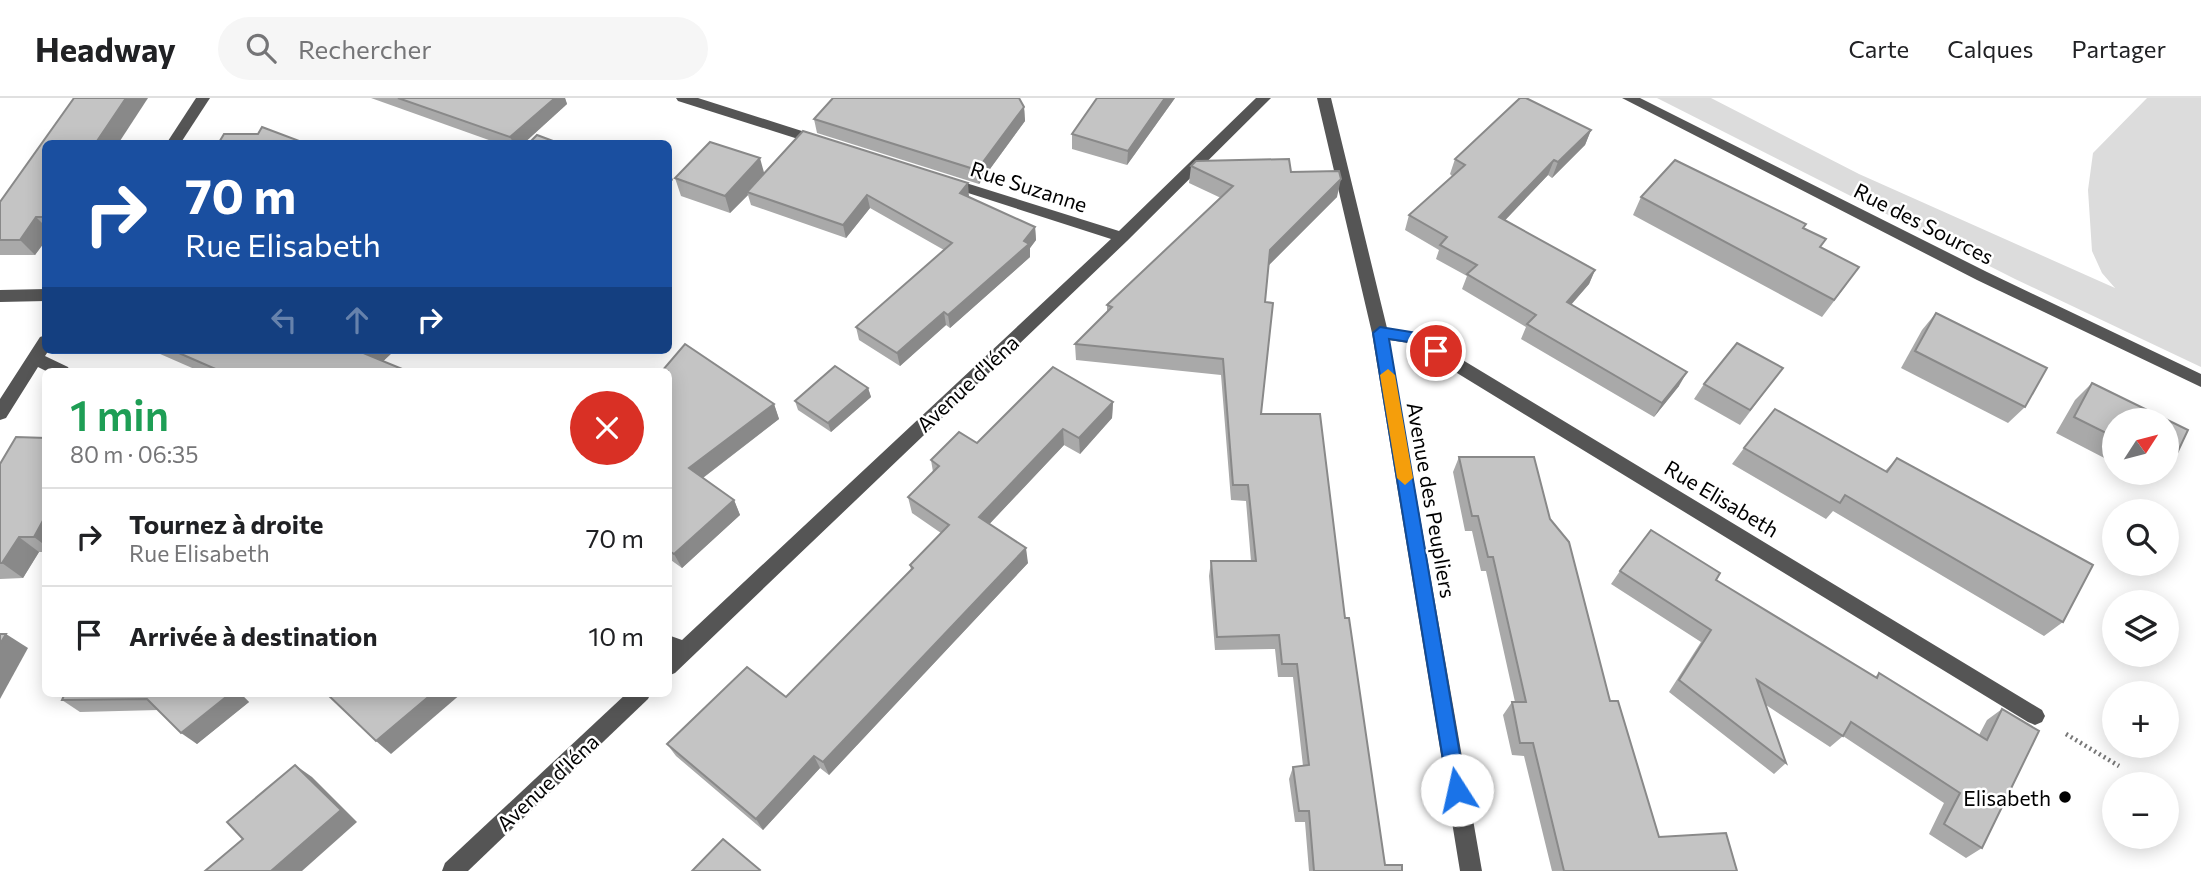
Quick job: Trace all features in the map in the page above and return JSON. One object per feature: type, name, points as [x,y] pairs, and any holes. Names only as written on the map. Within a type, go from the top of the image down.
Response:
[{"type":"street","points":[[176,140],[202,98]]},
{"type":"street","points":[[683,98],[840,148]]},
{"type":"street","name":"Avenue d'Iéna","points":[[677,647],[759,578],[1122,237],[1265,98]]},
{"type":"street","name":"Avenue des Peupliers","points":[[1324,98],[1380,333],[1471,871]]},
{"type":"street","name":"Rue des Sources","points":[[1629,98],[1982,276],[2201,381]]},
{"type":"street","name":"Rue Suzanne","points":[[932,177],[1122,237]]},
{"type":"street","points":[[0,296],[42,295]]},
{"type":"street","name":"Rue Elisabeth","points":[[1380,333],[1412,337],[2035,716]]},
{"type":"street","points":[[0,413],[42,347]]},
{"type":"street","points":[[32,363],[51,368]]},
{"type":"street","name":"Avenue d'Iéna","points":[[453,871],[637,697]]},
{"type":"path","points":[[2035,716],[2119,766]]},
{"type":"shaded area","points":[[1657,98],[1711,98],[1859,174],[2115,288],[2102,273],[2092,251],[2088,190],[2093,153],[2147,98],[2201,98],[2201,367],[2015,279]]},
{"type":"building","points":[[74,98],[126,98],[98,140],[44,140]]},
{"type":"building","points":[[398,98],[555,98],[510,137]]},
{"type":"building","points":[[833,98],[1019,98],[1024,107],[977,170],[814,119]]},
{"type":"building","points":[[1097,98],[1165,98],[1128,151],[1072,134]]},
{"type":"building","points":[[1520,98],[1526,98],[1591,130],[1558,162],[1554,160],[1499,217],[1595,270],[1567,302],[1687,372],[1662,403],[1527,324],[1536,315],[1467,274],[1477,265],[1440,245],[1447,237],[1409,215],[1465,165],[1455,159]]},
{"type":"building","points":[[262,127],[297,140],[220,140],[224,134],[258,134]]},
{"type":"building","points":[[803,131],[968,183],[960,193],[1035,227],[1024,241],[1029,244],[948,315],[944,312],[897,353],[856,327],[952,243],[867,195],[843,225],[747,192]]},
{"type":"building","points":[[537,135],[550,140],[532,140]]},
{"type":"building","points":[[710,142],[760,158],[725,196],[675,178]]},
{"type":"building","points":[[42,143],[42,217],[36,217],[20,240],[0,240],[0,202]]},
{"type":"building","points":[[1289,159],[1291,172],[1339,171],[1341,179],[1270,250],[1265,302],[1273,303],[1261,414],[1320,414],[1345,618],[1349,618],[1385,865],[1402,865],[1402,871],[1314,871],[1309,811],[1299,811],[1293,767],[1309,765],[1297,664],[1282,664],[1279,635],[1217,637],[1211,561],[1256,561],[1248,485],[1233,485],[1223,359],[1075,344],[1112,307],[1107,305],[1233,186],[1191,166],[1196,161]]},
{"type":"building","points":[[1675,160],[1806,224],[1803,228],[1826,239],[1820,247],[1859,267],[1834,300],[1641,197]]},
{"type":"building","points":[[1936,313],[2047,368],[2025,407],[1915,351]]},
{"type":"building","points":[[1737,343],[1783,368],[1750,410],[1704,384]]},
{"type":"building","points":[[685,344],[774,404],[689,468],[734,500],[674,554],[672,368],[665,368]]},
{"type":"building","points":[[181,354],[365,354],[400,368],[213,368]]},
{"type":"building","points":[[835,366],[868,388],[828,423],[795,401]]},
{"type":"building","points":[[1053,367],[1113,402],[1079,438],[1063,429],[979,517],[1026,548],[823,762],[814,756],[756,819],[667,744],[747,667],[786,697],[913,568],[910,565],[949,525],[908,497],[939,466],[931,460],[959,432],[977,443]]},
{"type":"building","points":[[2092,383],[2143,408],[2102,408],[2102,431],[2074,417]]},
{"type":"building","points":[[1775,409],[1887,472],[1897,458],[2093,565],[2063,622],[1845,495],[1840,503],[1744,448]]},
{"type":"building","points":[[2179,426],[2188,430],[2179,449]]},
{"type":"building","points":[[16,437],[42,438],[42,522],[34,537],[19,537],[2,563],[0,563],[0,464]]},
{"type":"building","points":[[1459,457],[1534,457],[1550,519],[1569,542],[1610,701],[1618,701],[1659,837],[1726,833],[1737,871],[1564,871],[1533,743],[1520,743],[1512,702],[1526,702],[1493,557],[1488,557],[1478,516],[1472,516]]},
{"type":"building","points":[[1651,530],[1720,573],[1716,580],[1877,678],[1879,673],[1987,740],[2002,709],[2039,731],[1982,848],[1944,824],[1960,793],[1851,722],[1843,736],[1757,680],[1786,763],[1679,680],[1711,630],[1620,571]]},
{"type":"building","points":[[63,697],[226,697],[181,733],[147,699],[62,700]]},
{"type":"building","points":[[330,697],[428,697],[376,741]]},
{"type":"building","points":[[295,765],[341,810],[271,871],[205,871],[243,839],[227,822]]},
{"type":"building","points":[[723,839],[760,870],[692,871]]},
{"type":"slow traffic","points":[[1388,375],[1405,478]]},
{"type":"place","name":"Elisabeth","points":[[2065,797]]},
{"type":"route","points":[[1436,351],[1412,337],[1380,333],[1457,790]]}]
